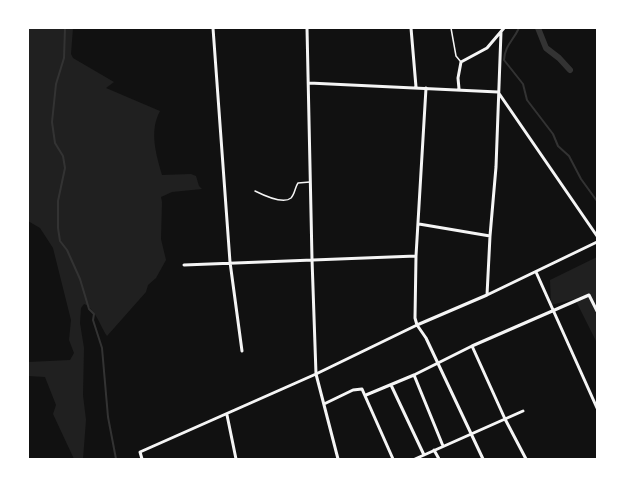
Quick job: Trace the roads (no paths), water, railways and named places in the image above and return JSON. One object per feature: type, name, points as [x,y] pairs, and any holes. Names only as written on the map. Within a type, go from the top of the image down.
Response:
[{"type":"street","points":[[213,28],[230,262],[242,351]]},
{"type":"street","points":[[307,28],[316,374],[338,459]]},
{"type":"street","points":[[411,28],[416,87]]},
{"type":"street","points":[[458,89],[459,68],[461,62],[487,48],[504,28]]},
{"type":"street","points":[[487,296],[490,236],[496,168],[501,32]]},
{"type":"street","points":[[309,83],[498,92]]},
{"type":"street","points":[[426,88],[416,256],[415,318],[417,325],[423,331],[438,362],[483,459]]},
{"type":"street","points":[[498,92],[597,236]]},
{"type":"street","points":[[419,224],[490,236]]},
{"type":"street","points":[[142,459],[140,452],[228,415],[417,325],[487,296],[597,242]]},
{"type":"street","points":[[184,265],[230,262],[416,256]]},
{"type":"street","points":[[536,272],[597,408]]},
{"type":"street","points":[[366,395],[414,375],[472,346],[589,295],[597,311]]},
{"type":"street","points":[[472,346],[504,419],[526,459]]},
{"type":"street","points":[[414,375],[443,446]]},
{"type":"street","points":[[391,385],[424,455]]},
{"type":"street","points":[[324,404],[353,390],[362,389],[366,395],[393,459]]},
{"type":"street","points":[[415,459],[523,411]]},
{"type":"street","points":[[228,415],[236,459]]},
{"type":"street","points":[[434,450],[438,459]]},
{"type":"lane","points":[[451,28],[456,56],[461,62]]},
{"type":"lane","points":[[255,191],[273,198],[287,199],[292,196],[298,183],[311,182]]},
{"type":"waterway","points":[[65,28],[64,58],[56,84],[52,122],[55,143],[63,156],[65,168],[58,201],[58,228],[60,241],[67,250],[80,279],[89,309],[94,314],[93,320],[102,348],[108,417],[116,459]]},
{"type":"waterway","points":[[519,28],[506,50],[504,60],[523,84],[527,100],[553,134],[558,146],[569,156],[581,179],[597,201]]},
{"type":"waterway","points":[[538,28],[546,48],[559,58],[570,70]]}]
